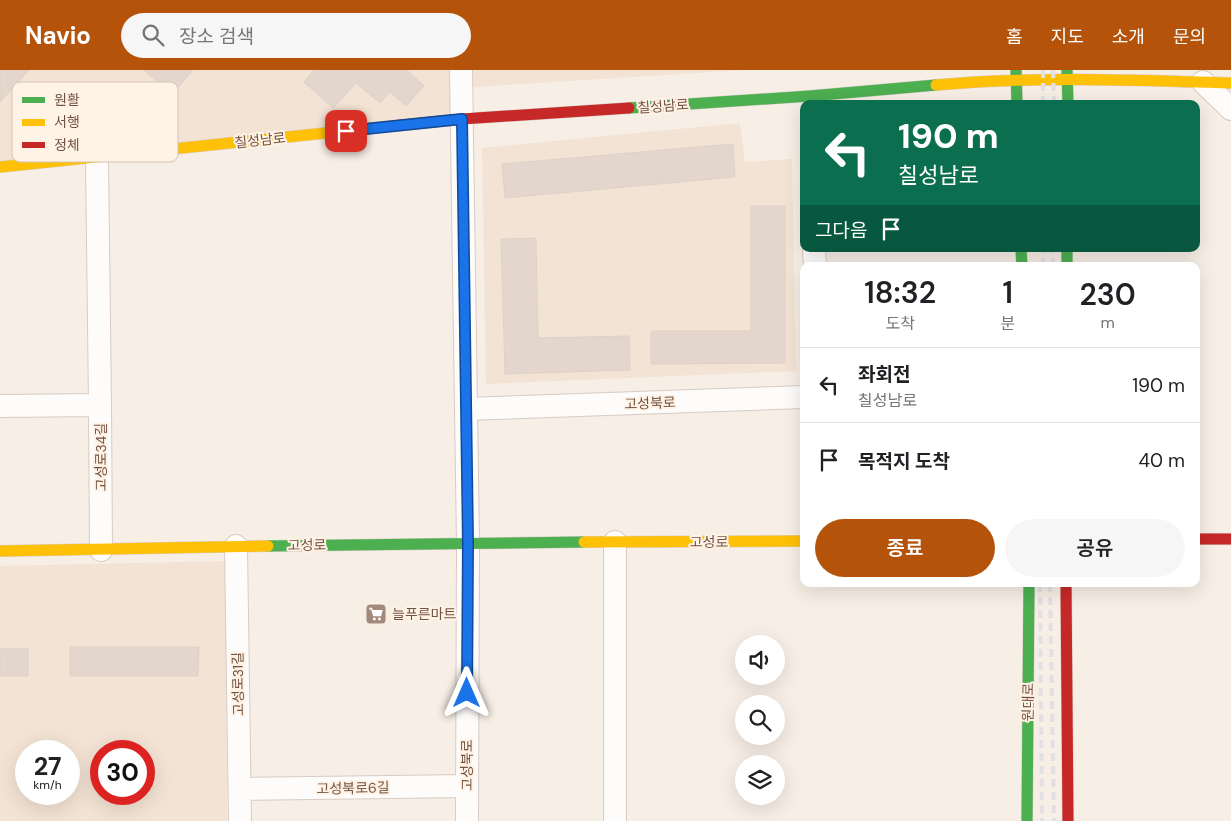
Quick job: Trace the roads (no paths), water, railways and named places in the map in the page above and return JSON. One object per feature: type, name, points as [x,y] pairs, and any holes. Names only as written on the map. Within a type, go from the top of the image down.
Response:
[{"type":"street","name":"고성북로","points":[[461,70],[468,543],[467,821]]},
{"type":"street","name":"칠성남로","points":[[810,100],[977,76],[1077,74],[1231,83]]},
{"type":"street","points":[[1069,100],[1077,74]]},
{"type":"street","points":[[1016,75],[1017,100]]},
{"type":"street","points":[[1203,82],[1231,109]]},
{"type":"street","name":"칠성남로","points":[[178,149],[462,119],[800,101]]},
{"type":"street","name":"칠성남로","points":[[0,167],[48,162]]},
{"type":"street","points":[[97,162],[100,405]]},
{"type":"street","name":"고성북로","points":[[466,410],[800,397]]},
{"type":"street","name":"고성로34길","points":[[0,406],[100,405],[101,550]]},
{"type":"street","points":[[1200,539],[1231,539]]},
{"type":"street","points":[[615,542],[615,821]]},
{"type":"street","name":"고성로","points":[[0,551],[468,543],[800,542]]},
{"type":"street","name":"고성로31길","points":[[236,546],[240,821]]},
{"type":"street","name":"원대로","points":[[1027,821],[1029,587]]},
{"type":"street","points":[[1066,587],[1068,821]]},
{"type":"street","name":"고성북로6길","points":[[240,790],[467,786]]},
{"type":"railway","points":[[1043,70],[1043,100]]},
{"type":"railway","points":[[1053,70],[1054,100]]},
{"type":"railway","points":[[1043,252],[1043,262]]},
{"type":"railway","points":[[1053,252],[1053,262]]},
{"type":"railway","points":[[1040,587],[1042,821]]},
{"type":"railway","points":[[1050,587],[1054,821]]},
{"type":"place","name":"늘푸른마트","points":[[376,614]]}]
